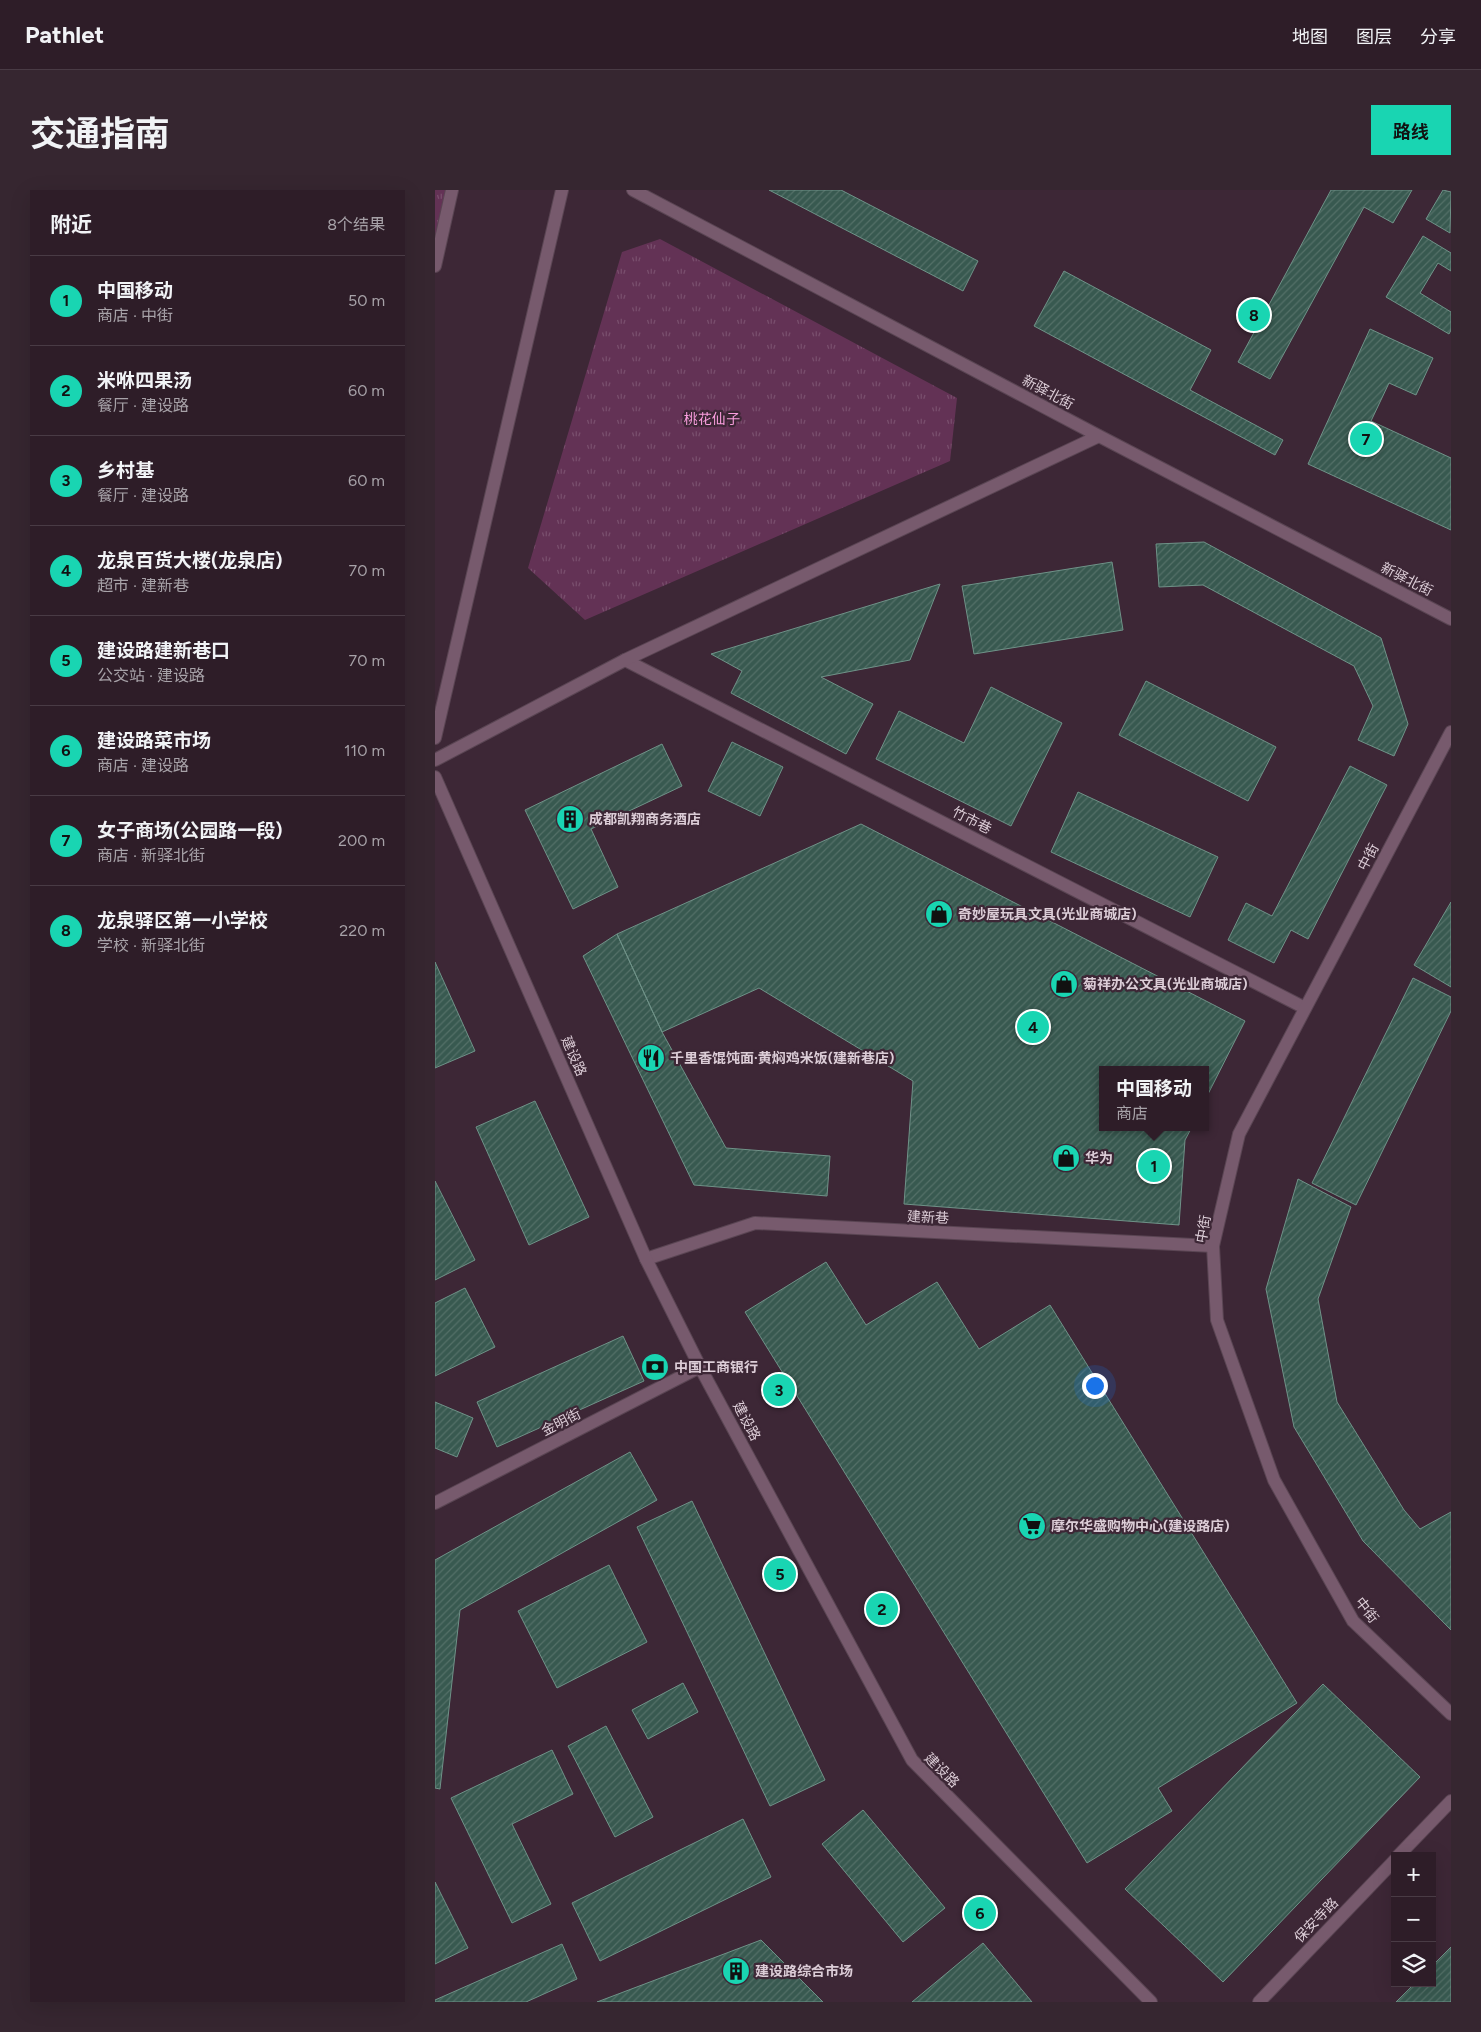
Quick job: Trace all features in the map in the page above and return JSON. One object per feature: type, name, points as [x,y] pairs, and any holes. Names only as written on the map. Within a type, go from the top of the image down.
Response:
[{"type":"street","points":[[435,266],[452,190]]},
{"type":"street","points":[[435,738],[562,190]]},
{"type":"street","name":"新驿北街","points":[[633,190],[1451,619]]},
{"type":"street","points":[[435,760],[625,660],[1099,436]]},
{"type":"street","name":"竹市巷","points":[[625,660],[1305,1008]]},
{"type":"street","name":"中街","points":[[1451,732],[1239,1134],[1213,1246],[1217,1320],[1273,1480],[1353,1621],[1451,1714]]},
{"type":"street","name":"建设路","points":[[435,776],[647,1259],[700,1367],[912,1760],[1151,2002]]},
{"type":"street","name":"建新巷","points":[[647,1259],[755,1223],[1213,1246]]},
{"type":"street","name":"金明街","points":[[435,1503],[700,1367]]},
{"type":"street","points":[[1402,1852],[1451,1801]]},
{"type":"street","name":"保安寺路","points":[[1259,2002],[1391,1864]]},
{"type":"green space","points":[[435,190],[452,190],[435,266]]},
{"type":"green space","name":"桃花仙子","points":[[660,239],[957,398],[950,461],[585,620],[528,568],[622,252]]},
{"type":"building","points":[[769,190],[841,190],[978,261],[963,291]]},
{"type":"building","points":[[1331,190],[1412,190],[1393,223],[1364,207],[1270,379],[1238,362]]},
{"type":"building","points":[[1443,190],[1451,192],[1450,233],[1426,219]]},
{"type":"building","points":[[1423,236],[1451,253],[1451,271],[1438,263],[1420,293],[1451,312],[1451,330],[1449,334],[1386,297]]},
{"type":"building","points":[[1064,271],[1211,350],[1190,390],[1283,440],[1275,455],[1034,326]]},
{"type":"building","points":[[1370,329],[1433,358],[1416,395],[1389,383],[1371,421],[1451,458],[1451,530],[1308,464]]},
{"type":"building","points":[[1204,542],[1381,638],[1408,724],[1394,756],[1358,740],[1373,706],[1354,666],[1203,585],[1159,587],[1156,544]]},
{"type":"building","points":[[1112,562],[1123,630],[974,654],[962,586]]},
{"type":"building","points":[[940,584],[910,660],[821,677],[873,704],[846,754],[731,693],[742,671],[711,654]]},
{"type":"building","points":[[1146,681],[1276,747],[1248,801],[1119,735]]},
{"type":"building","points":[[991,687],[1062,723],[1011,826],[876,759],[899,711],[964,743]]},
{"type":"building","points":[[732,742],[783,767],[760,816],[708,791]]},
{"type":"building","name":"成都凯翔商务酒店","points":[[662,744],[682,786],[591,829],[618,887],[573,909],[525,810]]},
{"type":"building","points":[[1350,766],[1387,785],[1308,939],[1291,930],[1274,963],[1228,940],[1246,903],[1272,916]]},
{"type":"building","points":[[1078,792],[1218,857],[1190,917],[1051,852]]},
{"type":"building","points":[[861,824],[1245,1021],[1209,1092],[1209,1066],[1099,1066],[1099,1131],[1190,1131],[1185,1140],[1179,1225],[904,1204],[913,1081],[759,988],[662,1032],[617,934]]},
{"type":"building","points":[[1451,902],[1451,987],[1414,965]]},
{"type":"building","points":[[617,934],[662,1032],[726,1148],[830,1156],[827,1196],[694,1185],[583,956]]},
{"type":"building","points":[[435,962],[475,1051],[435,1068]]},
{"type":"building","points":[[1413,978],[1451,997],[1451,1011],[1356,1205],[1312,1183]]},
{"type":"building","points":[[535,1101],[589,1217],[529,1245],[476,1127]]},
{"type":"building","points":[[1298,1179],[1351,1207],[1318,1299],[1337,1402],[1404,1510],[1420,1529],[1451,1512],[1451,1630],[1363,1541],[1294,1427],[1266,1289]]},
{"type":"building","points":[[435,1181],[475,1260],[435,1280]]},
{"type":"building","name":"摩尔华盛购物中心(建设路店)","points":[[826,1262],[866,1325],[937,1282],[979,1349],[1050,1305],[1297,1703],[1158,1788],[1172,1811],[1087,1863],[745,1312]]},
{"type":"building","points":[[465,1288],[495,1347],[435,1376],[435,1303]]},
{"type":"building","points":[[623,1336],[644,1381],[497,1447],[477,1402]]},
{"type":"building","points":[[435,1402],[473,1418],[457,1457],[435,1448]]},
{"type":"building","points":[[630,1452],[657,1500],[460,1610],[440,1789],[435,1788],[435,1560]]},
{"type":"building","points":[[692,1501],[825,1780],[770,1806],[637,1527]]},
{"type":"building","points":[[609,1565],[647,1642],[557,1688],[518,1611]]},
{"type":"building","points":[[683,1683],[698,1712],[648,1739],[632,1710]]},
{"type":"building","points":[[1323,1684],[1420,1777],[1223,1982],[1125,1889]]},
{"type":"building","points":[[606,1726],[653,1817],[615,1837],[568,1746]]},
{"type":"building","points":[[552,1750],[573,1794],[512,1824],[551,1904],[512,1923],[451,1798]]},
{"type":"building","points":[[863,1810],[945,1908],[903,1942],[822,1844]]},
{"type":"building","points":[[743,1819],[771,1877],[600,1961],[572,1903]]},
{"type":"building","points":[[435,1882],[468,1948],[435,1964]]},
{"type":"building","name":"建设路综合市场","points":[[761,1940],[823,2002],[597,2002]]},
{"type":"building","points":[[983,1943],[1032,2002],[912,2002]]},
{"type":"building","points":[[562,1944],[577,1979],[526,2002],[435,2002],[435,2000]]},
{"type":"building","points":[[1451,1947],[1451,2002],[1396,2002],[1411,1987],[1436,1987],[1436,1962]]},
{"type":"place","name":"龙泉驿区第一小学校","points":[[1254,315]]},
{"type":"place","name":"女子商场(公园路一段)","points":[[1366,439]]},
{"type":"place","name":"成都凯翔商务酒店","points":[[570,819]]},
{"type":"place","name":"奇妙屋玩具文具(光业商城店)","points":[[939,914]]},
{"type":"place","name":"菊祥办公文具(光业商城店)","points":[[1064,984]]},
{"type":"place","name":"龙泉百货大楼(龙泉店)","points":[[1033,1027]]},
{"type":"place","name":"千里香馄饨面·黄焖鸡米饭(建新巷店)","points":[[651,1058]]},
{"type":"place","name":"华为","points":[[1066,1158]]},
{"type":"place","name":"中国移动","points":[[1154,1166]]},
{"type":"place","name":"中国工商银行","points":[[655,1367]]},
{"type":"place","name":"乡村基","points":[[779,1390]]},
{"type":"place","name":"摩尔华盛购物中心(建设路店)","points":[[1032,1526]]},
{"type":"place","name":"建设路建新巷口","points":[[780,1574]]},
{"type":"place","name":"米咻四果汤","points":[[882,1609]]},
{"type":"place","name":"建设路菜市场","points":[[980,1913]]},
{"type":"place","name":"建设路综合市场","points":[[736,1971]]}]
